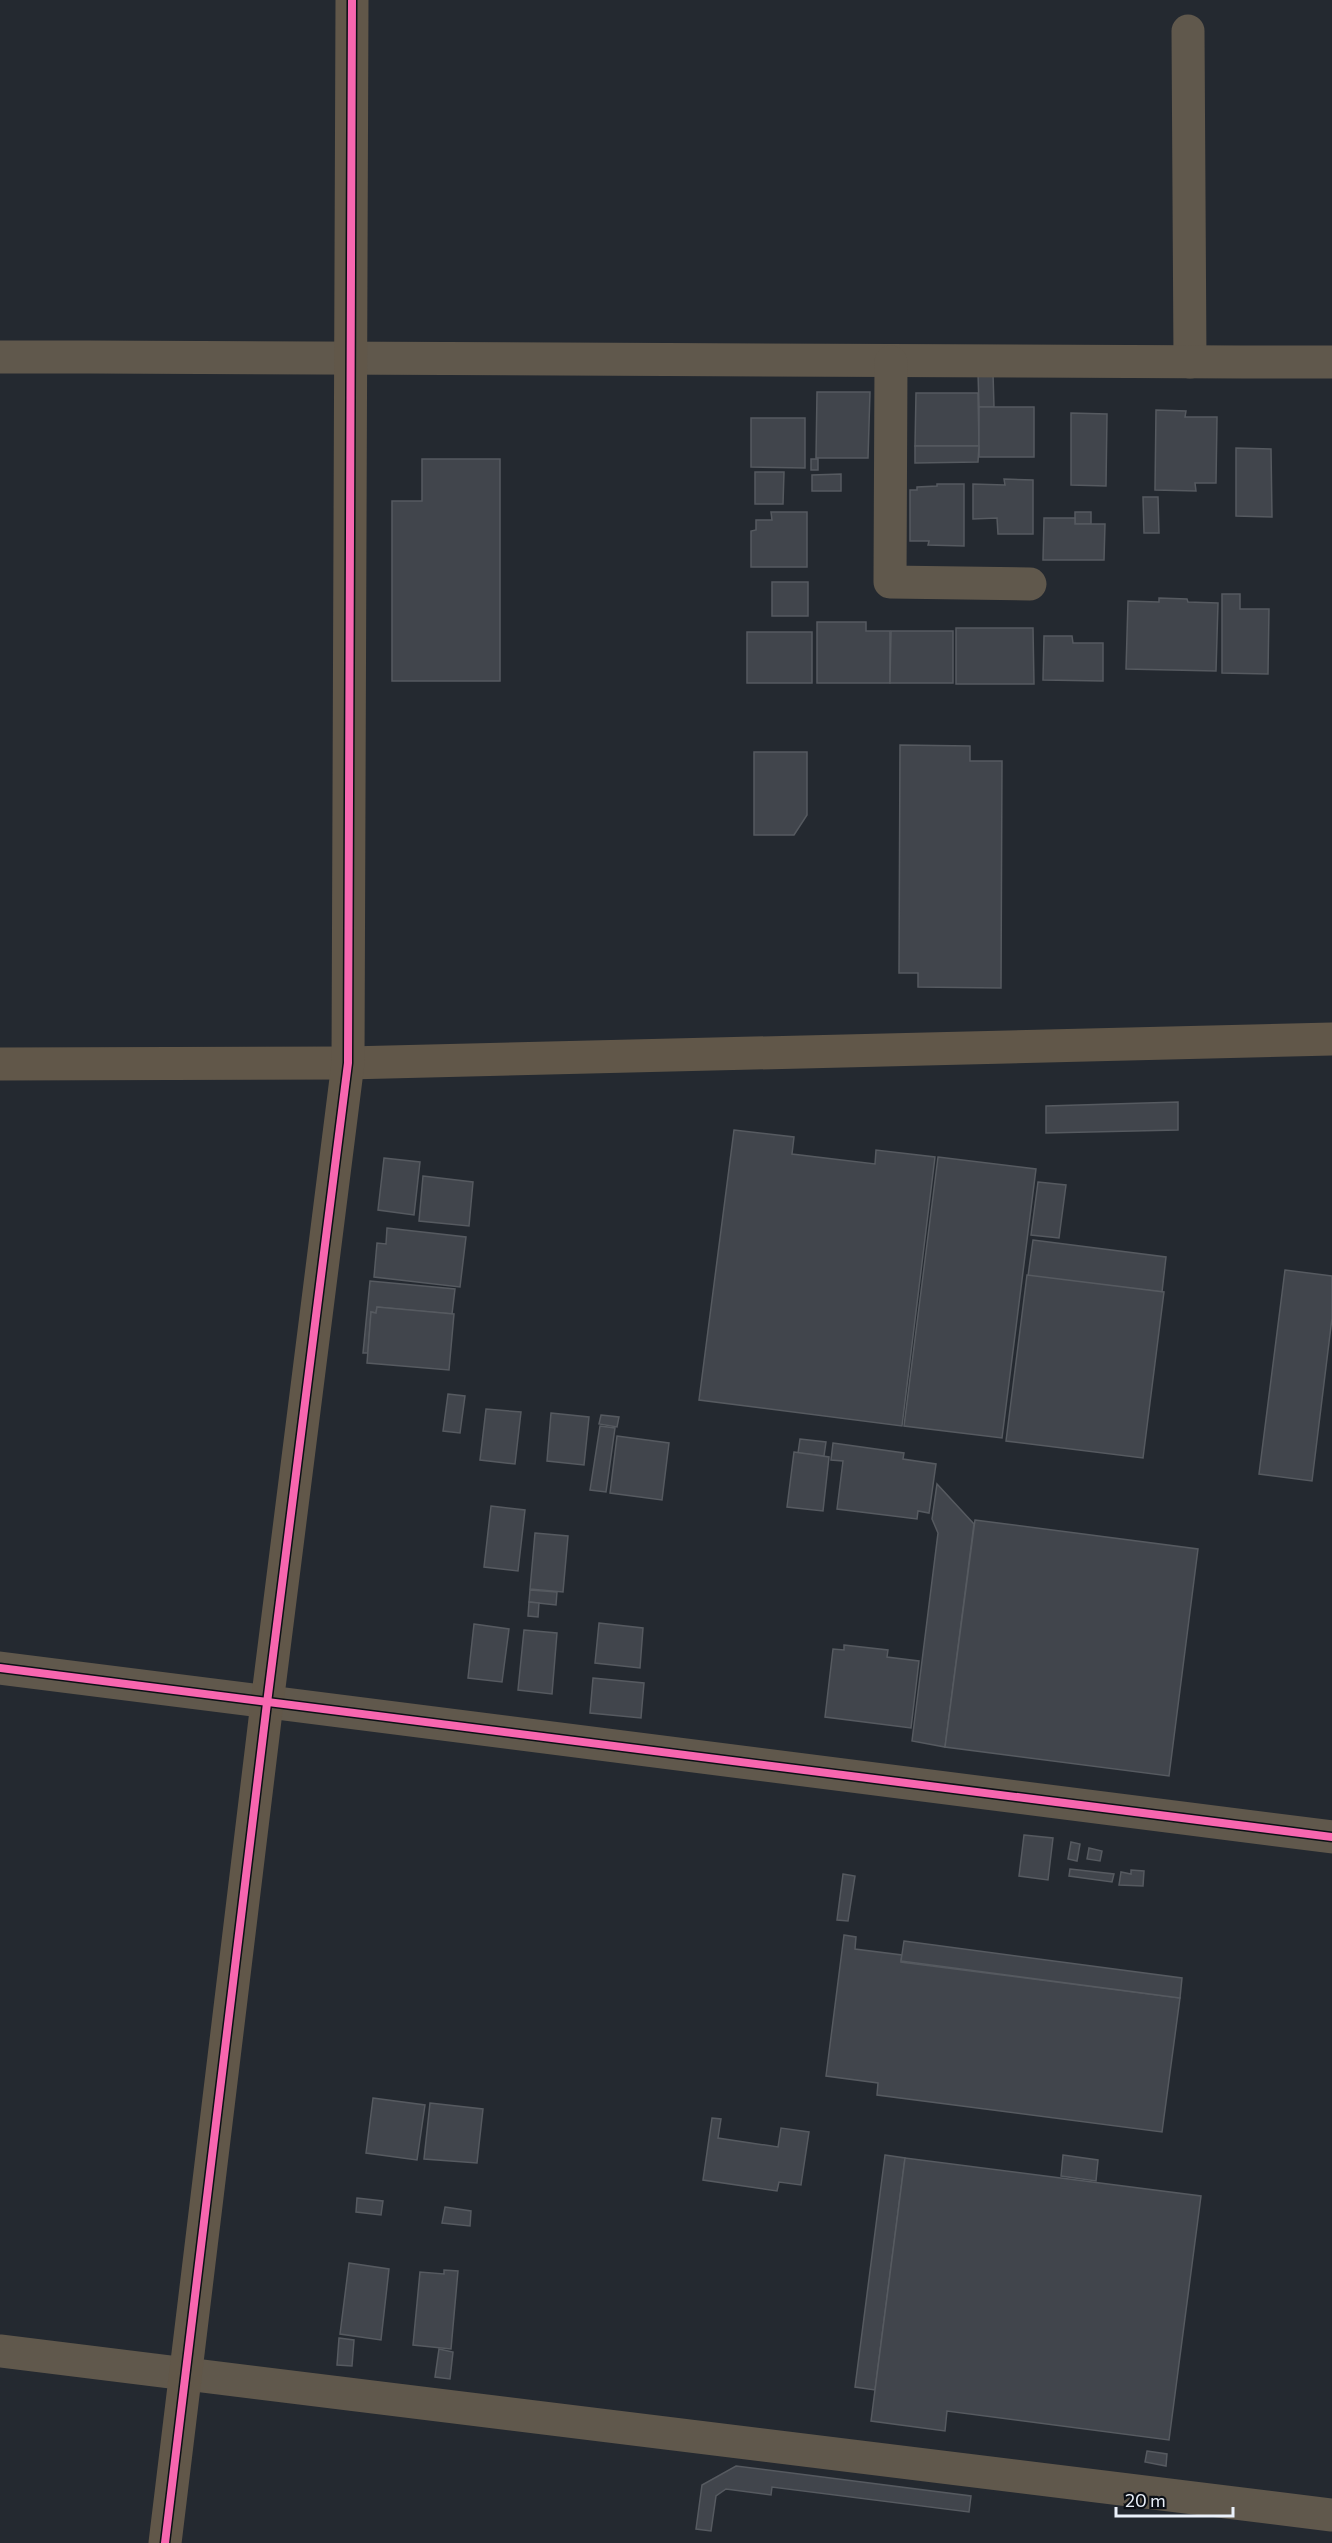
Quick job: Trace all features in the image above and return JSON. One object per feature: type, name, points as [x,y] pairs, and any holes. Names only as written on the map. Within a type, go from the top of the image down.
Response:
[{"type":"street","points":[[165,2543],[267,1703],[348,1063],[352,0]]},
{"type":"street","points":[[1188,31],[1190,362]]},
{"type":"street","points":[[0,357],[351,356],[891,363],[1332,362]]},
{"type":"street","points":[[891,363],[890,582],[1030,584]]},
{"type":"street","points":[[0,1064],[348,1063],[1332,1039]]},
{"type":"street","points":[[0,1668],[1332,1837]]},
{"type":"street","points":[[0,2351],[1332,2515]]},
{"type":"building","points":[[978,373],[993,373],[994,407],[979,407]]},
{"type":"building","points":[[817,392],[870,392],[868,458],[816,458]]},
{"type":"building","points":[[916,393],[978,393],[979,446],[915,446]]},
{"type":"building","points":[[979,407],[1034,407],[1034,457],[979,457]]},
{"type":"building","points":[[1156,410],[1186,411],[1185,417],[1217,417],[1216,483],[1195,483],[1196,491],[1155,490]]},
{"type":"building","points":[[1071,413],[1107,414],[1106,486],[1071,485]]},
{"type":"building","points":[[751,418],[805,418],[805,468],[751,467]]},
{"type":"building","points":[[915,446],[979,446],[978,462],[915,463]]},
{"type":"building","points":[[1236,448],[1271,449],[1272,517],[1236,516]]},
{"type":"building","points":[[422,459],[500,459],[500,681],[392,681],[392,501],[422,501]]},
{"type":"building","points":[[811,459],[818,459],[818,470],[811,470]]},
{"type":"building","points":[[755,472],[784,472],[783,504],[755,504]]},
{"type":"building","points":[[841,474],[841,491],[812,491],[812,475]]},
{"type":"building","points":[[1004,479],[1033,480],[1033,534],[998,534],[997,518],[973,519],[973,484],[1005,485]]},
{"type":"building","points":[[937,484],[964,484],[964,546],[928,545],[929,541],[910,541],[910,490],[917,490],[917,487],[937,486]]},
{"type":"building","points":[[1143,497],[1158,497],[1159,533],[1144,533]]},
{"type":"building","points":[[771,512],[807,512],[807,567],[751,567],[751,531],[756,530],[756,520],[772,520]]},
{"type":"building","points":[[1075,512],[1091,512],[1091,524],[1075,524]]},
{"type":"building","points":[[1044,518],[1075,518],[1075,524],[1105,524],[1104,560],[1043,560]]},
{"type":"building","points":[[772,582],[808,582],[808,616],[772,616]]},
{"type":"building","points":[[1222,594],[1240,594],[1240,609],[1269,609],[1268,674],[1222,673]]},
{"type":"building","points":[[1159,598],[1218,603],[1216,671],[1126,669],[1128,601],[1159,602]]},
{"type":"building","points":[[817,622],[866,622],[866,631],[890,631],[890,683],[817,683]]},
{"type":"building","points":[[956,628],[1033,628],[1034,684],[956,684]]},
{"type":"building","points":[[891,631],[953,631],[953,683],[890,683]]},
{"type":"building","points":[[747,632],[812,632],[812,683],[747,683]]},
{"type":"building","points":[[1044,636],[1072,636],[1073,643],[1103,643],[1103,681],[1043,680]]},
{"type":"building","points":[[900,745],[970,746],[970,761],[1002,761],[1001,988],[918,987],[918,973],[899,973]]},
{"type":"building","points":[[754,752],[807,752],[807,815],[794,835],[754,835]]},
{"type":"building","points":[[1178,1102],[1178,1130],[1046,1133],[1046,1106]]},
{"type":"building","points":[[734,1130],[794,1137],[792,1154],[875,1164],[876,1150],[935,1157],[902,1426],[699,1400]]},
{"type":"building","points":[[938,1157],[1036,1169],[1002,1438],[904,1426]]},
{"type":"building","points":[[384,1158],[420,1162],[414,1215],[378,1210]]},
{"type":"building","points":[[423,1176],[473,1182],[469,1226],[419,1221]]},
{"type":"building","points":[[1038,1182],[1066,1185],[1059,1238],[1031,1235]]},
{"type":"building","points":[[387,1228],[466,1237],[460,1287],[374,1277],[377,1243],[386,1244]]},
{"type":"building","points":[[1033,1240],[1166,1257],[1162,1292],[1028,1276]]},
{"type":"building","points":[[1285,1270],[1332,1276],[1332,1318],[1312,1481],[1259,1474]]},
{"type":"building","points":[[1027,1275],[1164,1292],[1143,1458],[1006,1441]]},
{"type":"building","points":[[370,1281],[455,1289],[452,1314],[377,1307],[376,1313],[371,1312],[368,1353],[363,1353]]},
{"type":"building","points":[[377,1307],[454,1314],[449,1370],[367,1363],[371,1312],[376,1313]]},
{"type":"building","points":[[448,1394],[465,1396],[460,1433],[443,1431]]},
{"type":"building","points":[[486,1409],[521,1412],[515,1464],[480,1460]]},
{"type":"building","points":[[551,1413],[589,1417],[584,1465],[547,1461]]},
{"type":"building","points":[[601,1415],[619,1417],[617,1427],[599,1424]]},
{"type":"building","points":[[600,1426],[615,1428],[606,1492],[590,1490]]},
{"type":"building","points":[[617,1436],[669,1443],[662,1500],[610,1493]]},
{"type":"building","points":[[800,1439],[826,1442],[824,1456],[798,1453]]},
{"type":"building","points":[[833,1443],[904,1453],[903,1459],[936,1464],[929,1513],[918,1511],[917,1519],[837,1509],[843,1461],[831,1460]]},
{"type":"building","points":[[794,1452],[829,1457],[823,1511],[787,1507]]},
{"type":"building","points":[[937,1484],[974,1524],[945,1747],[912,1741],[938,1533],[932,1519]]},
{"type":"building","points":[[491,1506],[525,1510],[518,1571],[484,1567]]},
{"type":"building","points":[[975,1520],[1198,1549],[1169,1776],[945,1747]]},
{"type":"building","points":[[535,1533],[568,1536],[563,1592],[530,1589]]},
{"type":"building","points":[[530,1590],[557,1592],[556,1605],[529,1602]]},
{"type":"building","points":[[529,1602],[539,1603],[538,1617],[528,1616]]},
{"type":"building","points":[[599,1623],[643,1628],[640,1668],[595,1663]]},
{"type":"building","points":[[474,1624],[509,1629],[502,1682],[468,1678]]},
{"type":"building","points":[[524,1630],[557,1633],[552,1694],[518,1690]]},
{"type":"building","points":[[844,1645],[888,1650],[887,1657],[919,1661],[911,1728],[825,1717],[833,1649],[844,1650]]},
{"type":"building","points":[[593,1678],[644,1683],[641,1718],[590,1713]]},
{"type":"building","points":[[1024,1835],[1053,1838],[1048,1880],[1019,1876]]},
{"type":"building","points":[[1071,1842],[1080,1844],[1077,1861],[1068,1859]]},
{"type":"building","points":[[1089,1848],[1102,1851],[1100,1861],[1087,1859]]},
{"type":"building","points":[[1070,1869],[1114,1874],[1112,1882],[1069,1876]]},
{"type":"building","points":[[1131,1870],[1144,1871],[1143,1886],[1119,1885],[1121,1872],[1131,1874]]},
{"type":"building","points":[[843,1874],[855,1876],[848,1921],[837,1920]]},
{"type":"building","points":[[844,1935],[856,1937],[855,1949],[902,1955],[901,1962],[1180,1998],[1162,2132],[877,2095],[878,2083],[826,2076]]},
{"type":"building","points":[[904,1941],[1182,1978],[1180,1998],[901,1961]]},
{"type":"building","points":[[373,2098],[425,2105],[417,2160],[366,2153]]},
{"type":"building","points":[[430,2103],[483,2109],[477,2163],[424,2159]]},
{"type":"building","points":[[712,2118],[721,2119],[718,2138],[778,2147],[781,2128],[809,2132],[801,2185],[779,2182],[777,2191],[703,2180]]},
{"type":"building","points":[[885,2155],[905,2158],[875,2390],[855,2387]]},
{"type":"building","points":[[1063,2155],[1098,2160],[1096,2181],[1061,2176]]},
{"type":"building","points":[[905,2158],[1201,2196],[1169,2440],[947,2411],[945,2431],[871,2421]]},
{"type":"building","points":[[357,2198],[383,2201],[381,2215],[356,2212]]},
{"type":"building","points":[[445,2207],[471,2211],[470,2226],[442,2223]]},
{"type":"building","points":[[349,2263],[389,2269],[381,2340],[340,2334]]},
{"type":"building","points":[[444,2270],[458,2271],[451,2349],[413,2345],[420,2272],[444,2274]]},
{"type":"building","points":[[339,2338],[354,2340],[352,2366],[337,2365]]},
{"type":"building","points":[[439,2349],[453,2352],[450,2379],[435,2377]]},
{"type":"building","points":[[1147,2451],[1167,2454],[1166,2466],[1145,2462]]},
{"type":"building","points":[[736,2466],[971,2496],[969,2512],[772,2487],[771,2495],[726,2489],[716,2496],[711,2531],[696,2529],[702,2485]]},
{"type":"cycle path","points":[[165,2543],[267,1703],[348,1063],[352,0]]},
{"type":"cycle path","points":[[0,1668],[1332,1837]]}]
